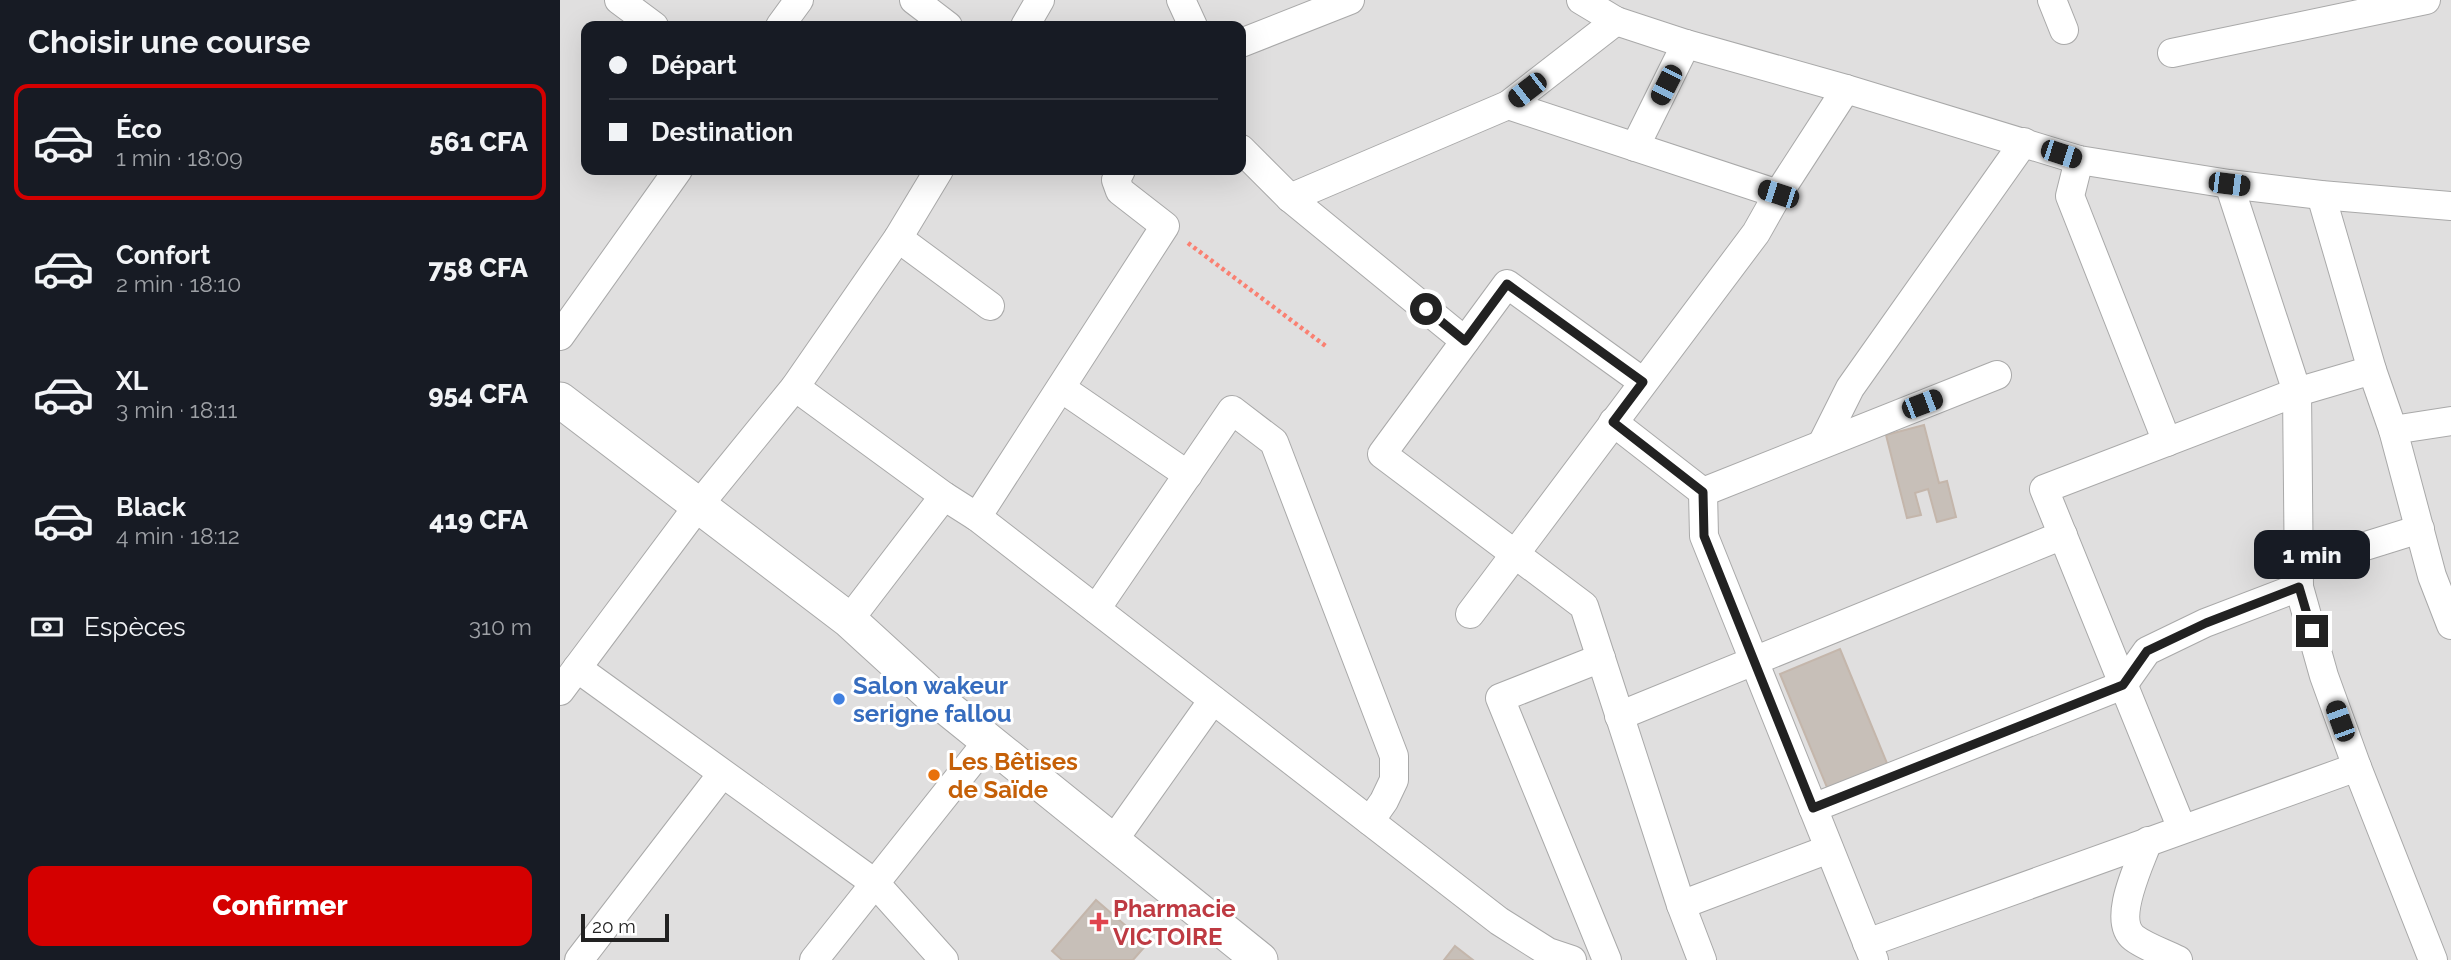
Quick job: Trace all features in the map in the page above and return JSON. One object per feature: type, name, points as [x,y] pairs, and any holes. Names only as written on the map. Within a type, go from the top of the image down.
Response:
[{"type":"street","points":[[619,0],[647,21]]},
{"type":"street","points":[[784,21],[799,0]]},
{"type":"street","points":[[914,0],[941,21]]},
{"type":"street","points":[[1027,21],[1040,0]]},
{"type":"street","points":[[1181,0],[1190,21]]},
{"type":"street","points":[[1246,41],[1350,0]]},
{"type":"street","points":[[1581,0],[1616,21],[1686,44],[1846,89],[2079,160],[2229,184],[2451,206]]},
{"type":"street","points":[[2052,0],[2064,30]]},
{"type":"street","points":[[2172,53],[2329,10],[2426,0]]},
{"type":"street","points":[[1290,198],[1508,105],[1616,21]]},
{"type":"street","points":[[1635,147],[1686,44]]},
{"type":"street","points":[[1470,614],[1756,233],[1846,89]]},
{"type":"street","points":[[1508,105],[1778,194]]},
{"type":"street","points":[[1822,444],[1850,387],[2024,142]]},
{"type":"street","points":[[1246,154],[1290,198],[1465,341]]},
{"type":"street","points":[[2079,160],[2070,196],[2167,442]]},
{"type":"street","points":[[560,336],[674,175]]},
{"type":"street","points":[[560,691],[698,506],[795,387],[898,238],[936,175]]},
{"type":"street","points":[[977,517],[1165,226],[1120,191],[1116,180],[1118,175]]},
{"type":"street","points":[[2229,184],[2297,392],[2299,577],[2324,676],[2433,960]]},
{"type":"street","points":[[2322,195],[2420,529],[2442,575],[2451,625]]},
{"type":"street","points":[[898,238],[990,306]]},
{"type":"street","points":[[1643,382],[1507,284],[1381,454],[1584,606],[1681,905],[1702,960]]},
{"type":"street","points":[[2182,829],[2044,489],[2297,392],[2372,370]]},
{"type":"street","points":[[1703,492],[1997,375]]},
{"type":"street","points":[[795,387],[977,517],[1522,937],[1548,952],[1572,960]]},
{"type":"street","points":[[1061,388],[1188,475]]},
{"type":"street","points":[[560,400],[849,620],[930,694],[1260,960]]},
{"type":"street","points":[[1096,609],[1232,410],[1274,442],[1394,756],[1394,780],[1370,821]]},
{"type":"street","points":[[2393,430],[2451,421]]},
{"type":"street","points":[[1613,422],[1703,492]]},
{"type":"street","points":[[1703,492],[1704,536],[1870,951],[2148,841],[2357,767]]},
{"type":"street","points":[[849,620],[944,496]]},
{"type":"street","points":[[1813,808],[2123,685],[2147,651],[2299,577],[2420,529]]},
{"type":"street","points":[[1619,716],[2063,535]]},
{"type":"street","points":[[1601,658],[1500,698],[1607,960]]},
{"type":"street","points":[[577,668],[876,884],[944,960]]},
{"type":"street","points":[[1113,841],[1213,700]]},
{"type":"street","points":[[814,960],[988,741]]},
{"type":"street","points":[[579,960],[722,774]]},
{"type":"street","points":[[2148,841],[2126,902],[2124,922],[2132,937],[2178,960]]},
{"type":"street","points":[[1681,905],[1829,849]]},
{"type":"path","points":[[1165,226],[1327,347]]},
{"type":"shaded area","points":[[560,0],[2451,0],[2451,960],[560,960]]},
{"type":"building","points":[[1924,425],[1939,483],[1947,481],[1956,517],[1937,522],[1928,489],[1915,493],[1921,515],[1907,518],[1886,435]]},
{"type":"building","points":[[1840,649],[1891,773],[1831,797],[1780,674]]},
{"type":"building","name":"Pharmacie VICTOIRE","points":[[1096,900],[1147,944],[1133,960],[1062,960],[1052,951]]},
{"type":"building","points":[[1455,946],[1473,960],[1444,960]]},
{"type":"place","name":"Salon wakeur serigne fallou","points":[[839,699]]},
{"type":"place","name":"Les Bêtises de Saïde","points":[[934,775]]},
{"type":"place","name":"Pharmacie VICTOIRE","points":[[1099,922]]},
{"type":"route","points":[[1426,309],[1465,341],[1507,284],[1643,382],[1613,422],[1703,492],[1704,536],[1813,808],[2123,685],[2147,651],[2206,623],[2299,587],[2312,631]]}]
